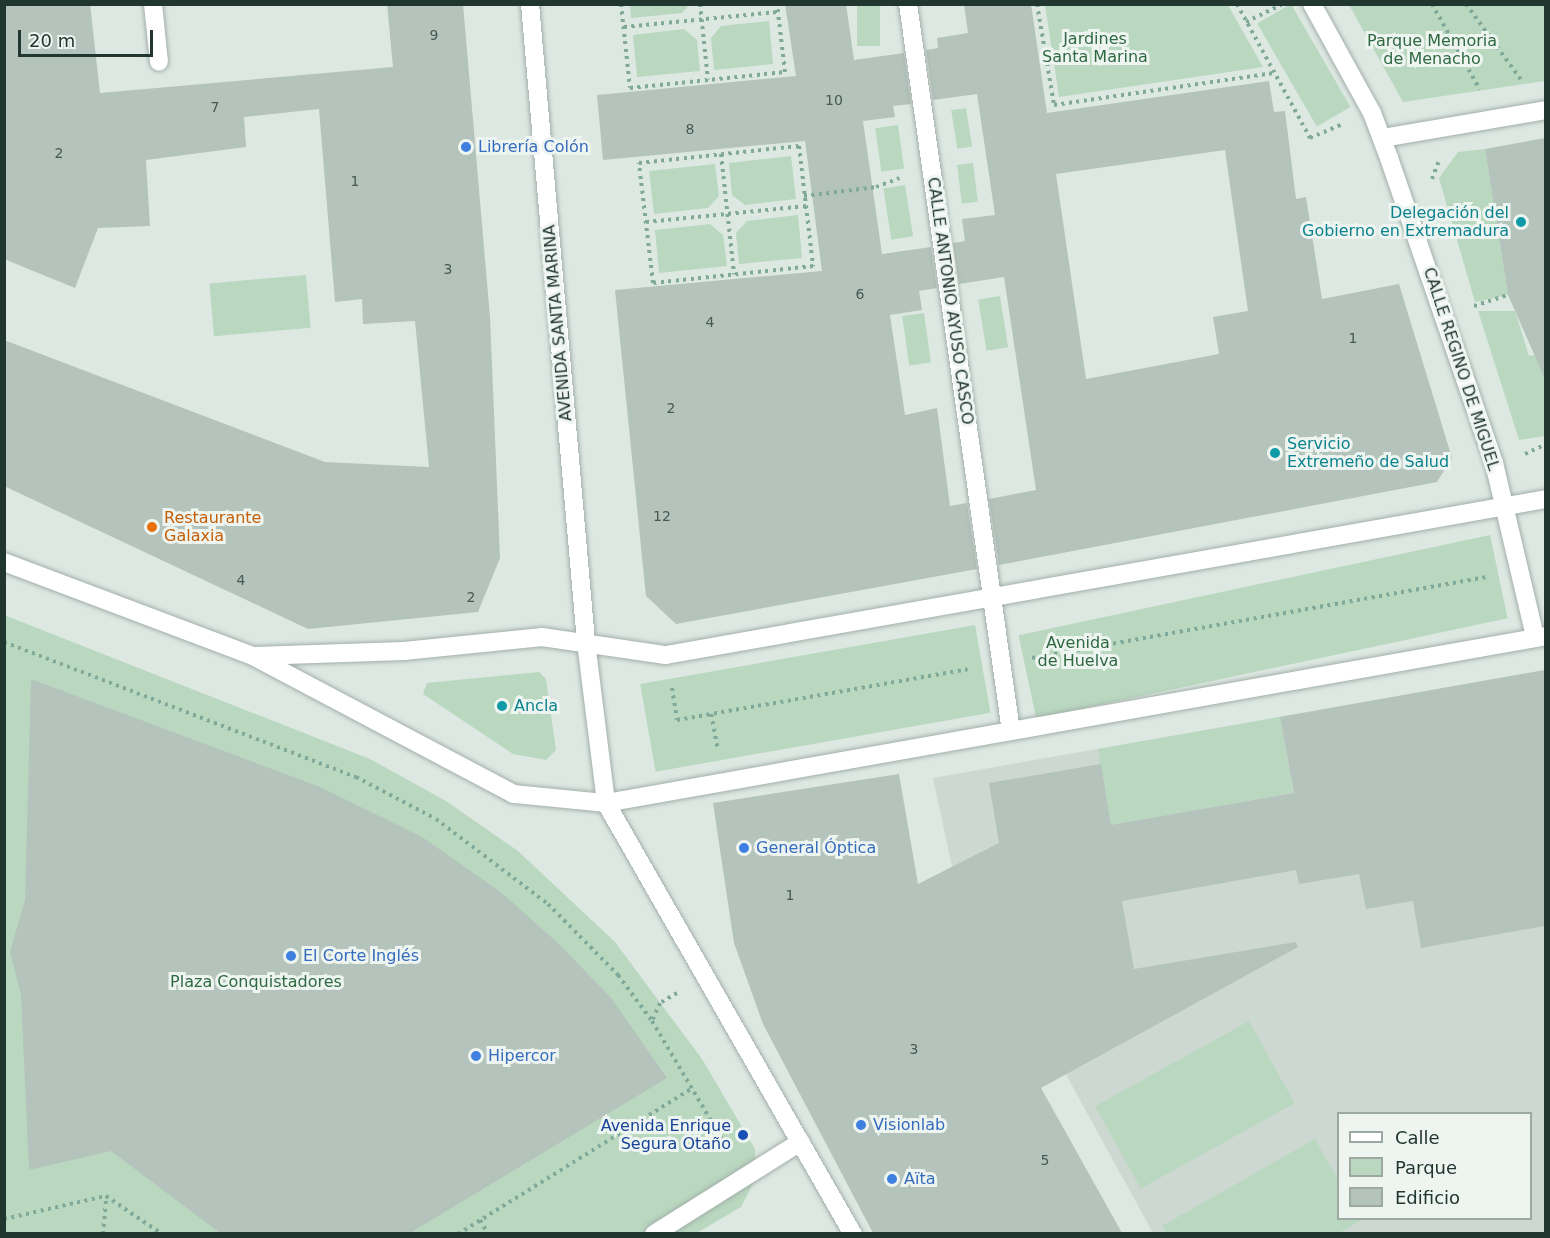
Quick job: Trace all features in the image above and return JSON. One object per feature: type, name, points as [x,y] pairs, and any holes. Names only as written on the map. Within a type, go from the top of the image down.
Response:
[{"type":"street","points":[[153,4],[159,62]]},
{"type":"street","name":"AVENIDA SANTA MARINA","points":[[530,4],[586,642]]},
{"type":"street","name":"CALLE ANTONIO AYUSO CASCO","points":[[908,4],[992,597]]},
{"type":"street","name":"CALLE REGINO DE MIGUEL","points":[[1312,4],[1382,138],[1504,506]]},
{"type":"street","points":[[1382,138],[1545,110]]},
{"type":"street","points":[[253,656],[404,651],[542,637],[666,655],[1545,499]]},
{"type":"street","points":[[4,562],[253,656],[514,794],[606,804],[1540,637],[1520,572],[1504,506]]},
{"type":"street","points":[[992,597],[1011,731]]},
{"type":"street","points":[[586,642],[606,804],[853,1233]]},
{"type":"street","points":[[654,1233],[727,1192],[742,1175],[800,1142]]},
{"type":"path","points":[[621,4],[630,88],[785,72],[777,4]]},
{"type":"path","points":[[700,4],[708,80]]},
{"type":"path","points":[[1037,4],[1054,105],[1274,73]]},
{"type":"path","points":[[1237,4],[1310,138]]},
{"type":"path","points":[[1246,22],[1281,4]]},
{"type":"path","points":[[1432,4],[1477,80],[1489,120]]},
{"type":"path","points":[[1466,4],[1527,88]]},
{"type":"path","points":[[624,27],[778,12]]},
{"type":"path","points":[[799,146],[804,196],[813,266],[653,283],[639,163],[799,146]]},
{"type":"path","points":[[721,154],[734,274]]},
{"type":"path","points":[[804,196],[932,173]]},
{"type":"path","points":[[646,222],[806,206]]},
{"type":"path","points":[[1470,307],[1508,295]]},
{"type":"path","points":[[1527,462],[1518,458],[1545,444]]},
{"type":"path","points":[[677,720],[1520,572]]},
{"type":"path","points":[[4,642],[356,777],[426,813],[548,904],[618,975],[652,1021],[742,1175]]},
{"type":"path","points":[[652,1021],[660,1003],[705,977]]},
{"type":"path","points":[[458,1233],[693,1088]]},
{"type":"path","points":[[103,1233],[106,1196]]},
{"type":"path","points":[[4,1219],[106,1196],[162,1233]]},
{"type":"path","points":[[480,1220],[488,1233]]},
{"type":"shaded area","points":[[1545,670],[1545,1233],[1153,1233],[952,867],[933,778]]},
{"type":"green space","points":[[630,4],[689,5],[682,13],[631,18]]},
{"type":"green space","points":[[1291,4],[1350,107],[1317,127],[1257,24]]},
{"type":"green space","points":[[857,5],[880,5],[880,46],[857,46]]},
{"type":"green space","name":"Jardines Santa Marina","points":[[1045,5],[1228,5],[1263,67],[1059,97]]},
{"type":"green space","name":"Parque Memoria de Menacho","points":[[1349,5],[1545,5],[1545,81],[1403,102]]},
{"type":"green space","points":[[769,21],[773,64],[714,70],[711,38],[721,26]]},
{"type":"green space","points":[[684,29],[697,40],[700,71],[637,77],[633,35]]},
{"type":"green space","points":[[966,108],[972,147],[957,149],[951,110]]},
{"type":"green space","points":[[898,125],[904,169],[881,172],[875,128]]},
{"type":"green space","points":[[1485,149],[1508,295],[1475,302],[1439,178],[1458,152]]},
{"type":"green space","points":[[791,156],[796,199],[745,205],[732,195],[729,163]]},
{"type":"green space","points":[[973,163],[978,202],[962,204],[957,165]]},
{"type":"green space","points":[[715,164],[719,196],[708,208],[654,214],[649,171]]},
{"type":"green space","points":[[905,185],[913,236],[891,240],[883,188]]},
{"type":"green space","points":[[798,215],[802,258],[739,264],[736,233],[747,221]]},
{"type":"green space","points":[[710,224],[723,235],[727,266],[659,273],[655,230]]},
{"type":"green space","points":[[306,275],[311,328],[214,336],[209,283]]},
{"type":"green space","points":[[1000,296],[1008,347],[986,351],[978,299]]},
{"type":"green space","points":[[1478,311],[1515,311],[1529,356],[1545,353],[1545,436],[1519,440]]},
{"type":"green space","points":[[924,313],[931,363],[909,366],[902,316]]},
{"type":"green space","name":"Avenida de Huelva","points":[[1490,535],[1508,618],[1036,718],[1019,635]]},
{"type":"green space","name":"Plaza Conquistadores","points":[[4,615],[370,759],[446,801],[518,851],[615,942],[702,1059],[755,1149],[755,1180],[741,1207],[695,1234],[5,1233]]},
{"type":"green space","points":[[975,625],[990,713],[656,772],[640,684]]},
{"type":"green space","points":[[539,672],[546,679],[556,750],[546,760],[513,754],[423,694],[427,683]]},
{"type":"green space","points":[[1280,717],[1293,793],[1111,825],[1098,749]]},
{"type":"green space","points":[[1249,1021],[1295,1103],[1141,1189],[1095,1106]]},
{"type":"green space","points":[[1315,1139],[1337,1178],[1337,1220],[1362,1220],[1339,1233],[1167,1233],[1162,1226]]},
{"type":"building","points":[[4,4],[90,4],[100,93],[393,67],[387,4],[463,4],[490,317],[500,558],[478,612],[308,629],[4,486],[4,340],[325,462],[429,467],[415,321],[363,324],[362,299],[335,302],[319,109],[244,117],[246,147],[146,160],[150,226],[98,228],[75,288],[4,259]]},
{"type":"building","points":[[785,4],[846,4],[854,60],[904,53],[911,104],[893,106],[895,117],[863,121],[882,254],[931,247],[937,288],[919,291],[922,310],[890,315],[905,415],[937,408],[950,506],[967,503],[977,569],[676,624],[646,596],[615,290],[822,271],[805,141],[603,160],[597,95],[796,76]]},
{"type":"building","points":[[964,4],[1031,4],[1047,113],[1269,81],[1274,112],[1285,111],[1296,199],[1306,197],[1322,299],[1399,284],[1452,458],[1437,482],[999,565],[989,499],[1036,490],[1004,277],[959,284],[953,243],[965,241],[962,219],[995,215],[977,94],[933,100],[926,50],[938,48],[937,38],[968,33]],"holes":[[[1225,150],[1248,311],[1213,317],[1219,354],[1086,379],[1056,174]]]},
{"type":"building","name":"Delegación del Gobierno en Extremadura","points":[[1545,138],[1545,379],[1508,295],[1485,149]]},
{"type":"building","points":[[1545,670],[1545,926],[1421,948],[1413,901],[1366,909],[1359,874],[1299,884],[1296,870],[1122,901],[1134,969],[1296,942],[1298,947],[1041,1088],[1122,1233],[873,1233],[763,1024],[734,943],[713,803],[899,774],[918,884],[999,843],[989,783],[1101,764],[1111,825],[1294,793],[1280,717]]},
{"type":"building","name":"Plaza Conquistadores","points":[[31,679],[320,787],[422,837],[502,893],[560,945],[612,999],[667,1078],[410,1233],[220,1233],[111,1151],[29,1170],[21,995],[10,952],[25,900]]},
{"type":"place","name":"Librería Colón","points":[[466,147]]},
{"type":"place","name":"Delegación del Gobierno en Extremadura","points":[[1521,222]]},
{"type":"place","name":"Servicio Extremeño de Salud","points":[[1275,453]]},
{"type":"place","name":"Restaurante Galaxia","points":[[152,527]]},
{"type":"place","name":"Ancla","points":[[502,706]]},
{"type":"place","name":"General Óptica","points":[[744,848]]},
{"type":"place","name":"El Corte Inglés","points":[[291,956]]},
{"type":"place","name":"Hipercor","points":[[476,1056]]},
{"type":"place","name":"Visionlab","points":[[861,1125]]},
{"type":"place","name":"Avenida Enrique Segura Otaño","points":[[743,1135]]},
{"type":"place","name":"Aïta","points":[[892,1179]]}]
